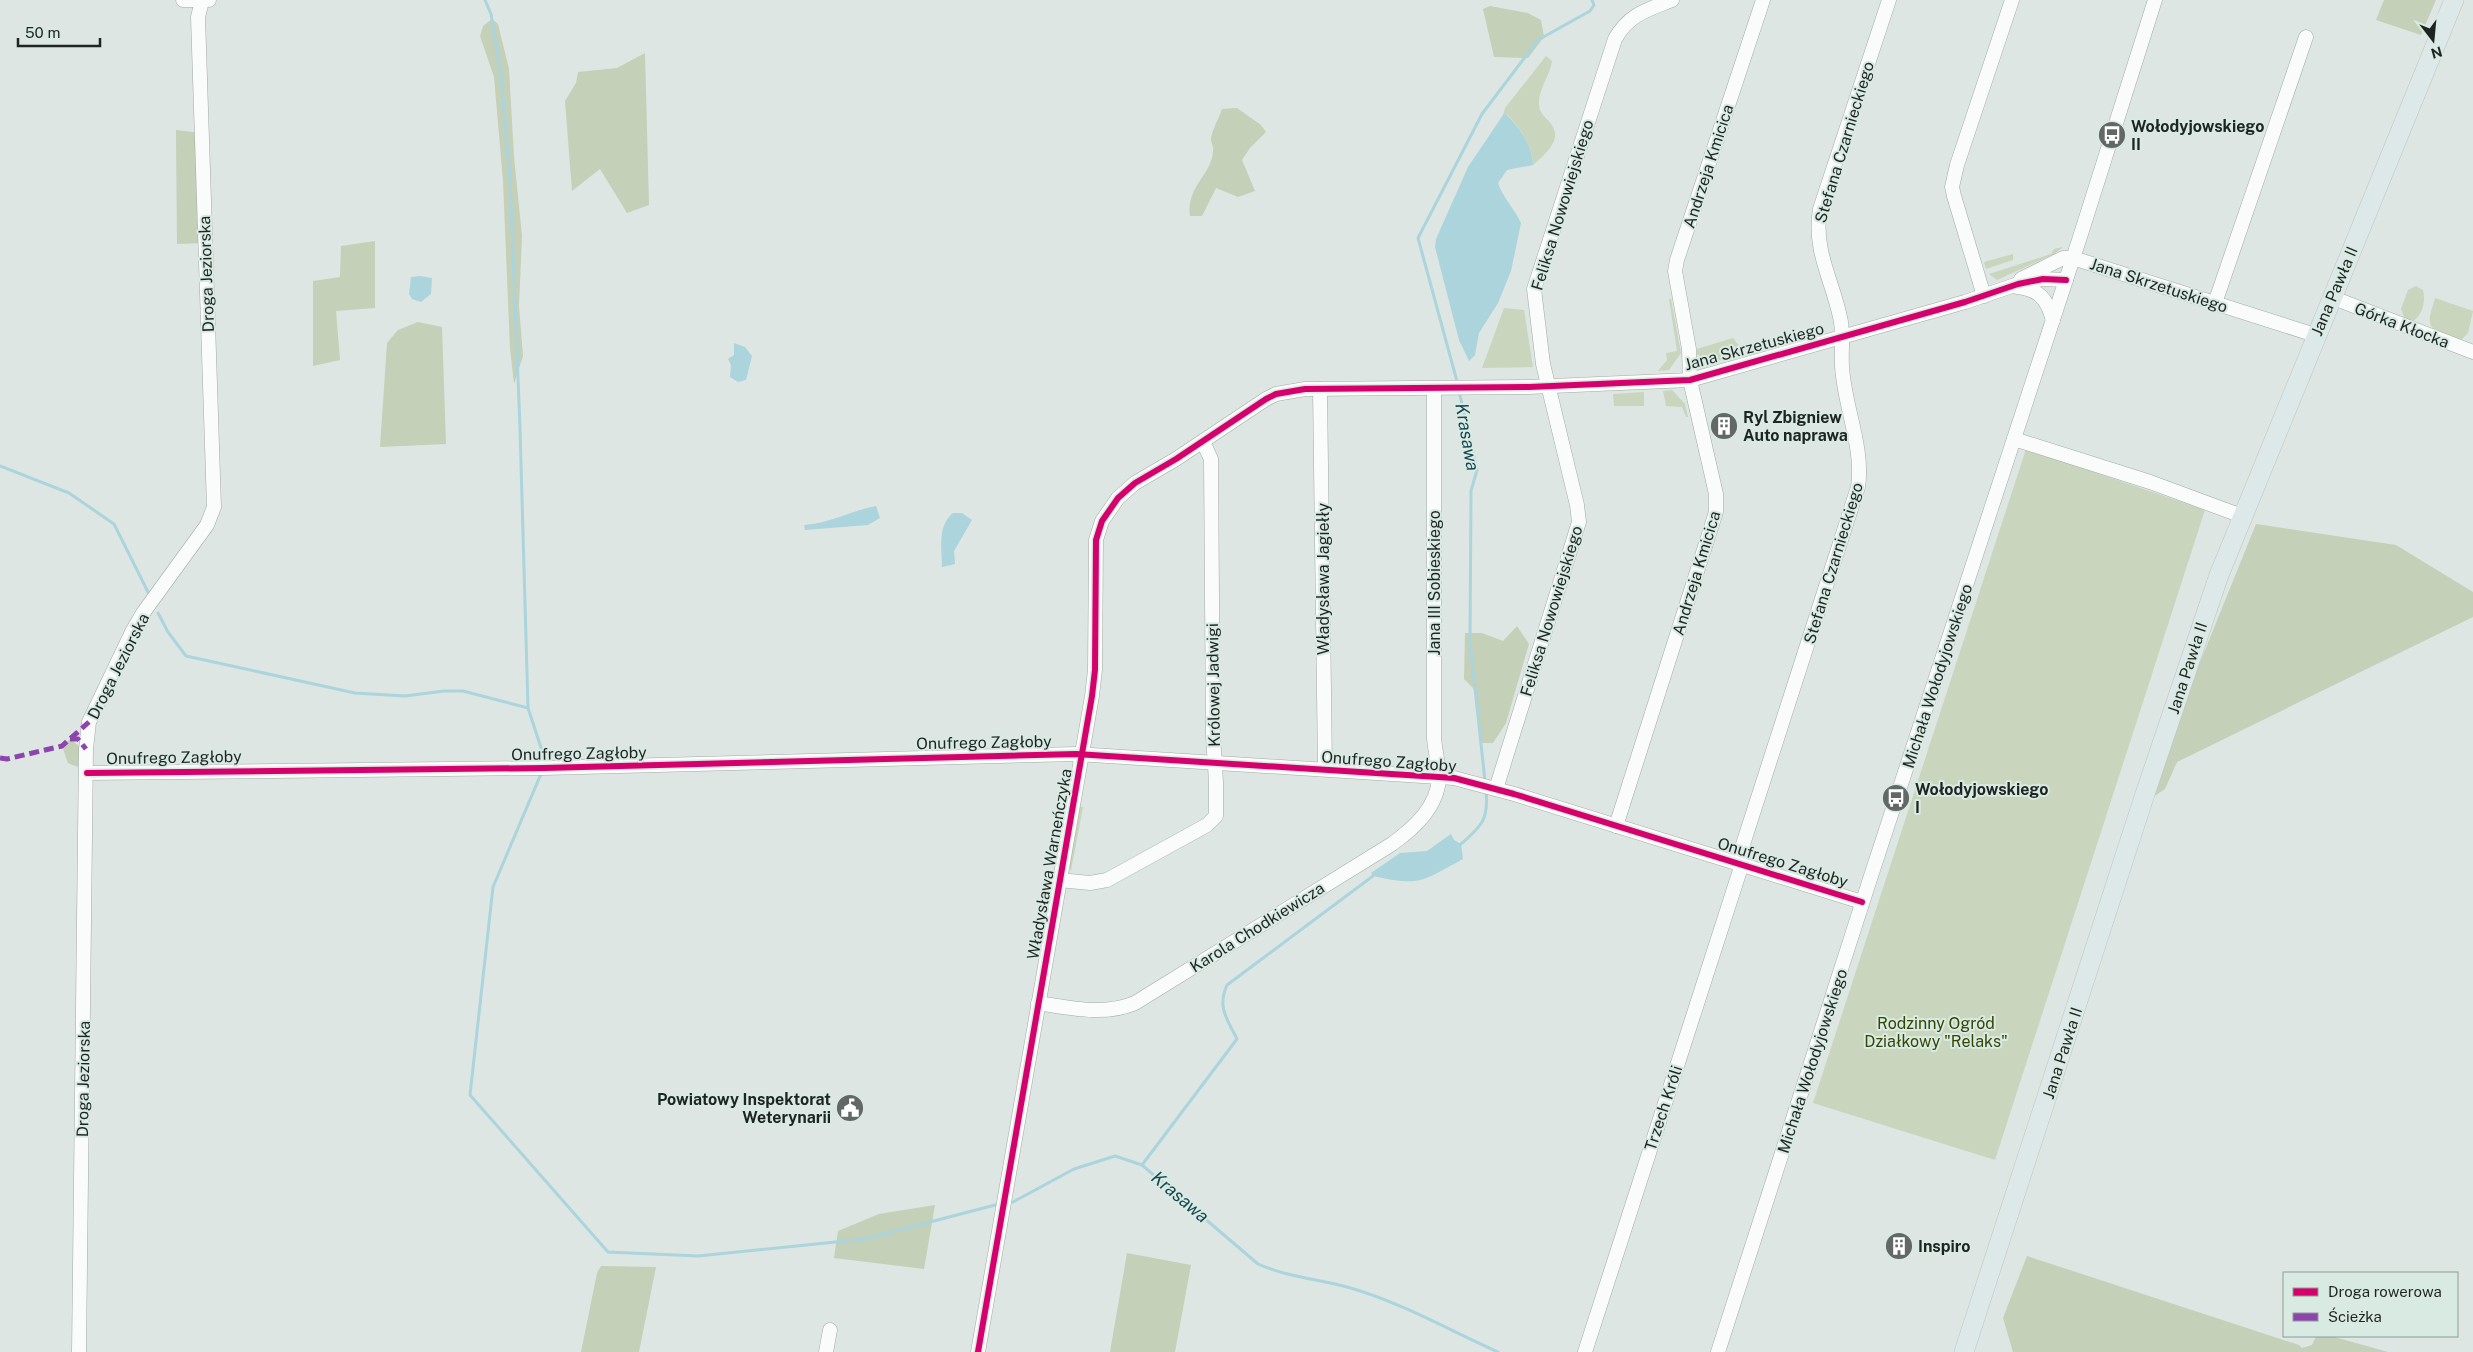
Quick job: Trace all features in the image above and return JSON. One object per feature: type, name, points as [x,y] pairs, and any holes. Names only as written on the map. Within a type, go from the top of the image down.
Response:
[{"type":"main road","name":"Jana Pawła II","points":[[1964,1352],[2184,675],[2219,575],[2315,335],[2454,0]]},
{"type":"street","points":[[183,0],[205,1]]},
{"type":"street","name":"Feliksa Nowowiejskiego","points":[[1489,787],[1578,522],[1577,505],[1548,387],[1534,306],[1535,283],[1615,39],[1631,17],[1672,0]]},
{"type":"street","name":"Andrzeja Kmicica","points":[[1616,826],[1716,512],[1716,494],[1690,380],[1689,349],[1676,285],[1676,260],[1763,0]]},
{"type":"street","name":"Stefana Czarnieckiego","points":[[1739,863],[1858,487],[1860,468],[1842,367],[1843,337],[1841,319],[1820,248],[1817,229],[1820,210],[1889,0]]},
{"type":"street","points":[[1984,296],[1952,187],[1957,165],[2012,0]]},
{"type":"street","name":"Michała Wołodyjowskiego","points":[[1718,1352],[1862,902],[2074,258],[2155,0]]},
{"type":"street","name":"Droga Jeziorska","points":[[80,1352],[86,749],[89,722],[143,613],[207,525],[214,507],[198,17],[205,1]]},
{"type":"street","points":[[2216,303],[2306,37]]},
{"type":"street","name":"Jana Skrzetuskiego","points":[[2006,288],[2063,258],[2074,258],[2315,335]]},
{"type":"street","name":"Jana Skrzetuskiego","points":[[1320,389],[1548,387],[1690,380],[1984,296],[2006,288],[2043,279],[2066,280]]},
{"type":"street","name":"Jana Skrzetuskiego","points":[[2006,288],[2017,287],[2034,290],[2045,300],[2053,320]]},
{"type":"street","name":"Górka Kłocka","points":[[2331,297],[2473,352]]},
{"type":"street","name":"Władysława Warneńczyka","points":[[978,1352],[1095,670],[1096,550],[1102,521],[1118,498],[1135,483],[1203,442],[1271,396],[1286,392],[1320,389]]},
{"type":"street","name":"Władysława Jagiełły","points":[[1320,389],[1325,769]]},
{"type":"street","name":"Jana III Sobieskiego","points":[[1434,389],[1434,738],[1439,778]]},
{"type":"street","points":[[2014,439],[2150,482],[2242,516]]},
{"type":"street","name":"Królowej Jadwigi","points":[[1060,880],[1090,883],[1107,880],[1213,820],[1216,810],[1213,736],[1211,459],[1203,442]]},
{"type":"street","name":"Onufrego Zagłoby","points":[[87,772],[544,768],[1082,754],[1325,769],[1458,779],[1862,902]]},
{"type":"street","name":"Karola Chodkiewicza","points":[[1038,1003],[1106,1010],[1136,1003],[1402,837],[1421,819],[1435,797],[1439,778]]},
{"type":"street","name":"Trzech Króli","points":[[1585,1352],[1739,863]]},
{"type":"street","points":[[826,1352],[830,1330]]},
{"type":"green space","points":[[2384,0],[2436,0],[2421,35],[2376,20]]},
{"type":"green space","points":[[1490,6],[1528,13],[1541,20],[1544,37],[1528,58],[1494,57],[1483,9]]},
{"type":"green space","points":[[492,19],[498,24],[509,69],[514,157],[522,236],[519,306],[523,356],[514,384],[510,348],[503,181],[494,77],[480,36],[483,26]]},
{"type":"green space","points":[[645,53],[649,205],[627,213],[600,169],[572,191],[565,101],[576,83],[578,72],[617,68]]},
{"type":"green space","points":[[1546,56],[1552,61],[1540,93],[1539,105],[1542,114],[1551,124],[1555,136],[1551,147],[1533,165],[1525,137],[1507,114],[1503,115],[1505,108]]},
{"type":"green space","points":[[1237,108],[1261,125],[1266,132],[1250,148],[1242,160],[1255,191],[1238,197],[1216,188],[1202,216],[1190,216],[1190,206],[1195,189],[1212,159],[1212,135],[1222,109]]},
{"type":"green space","points":[[176,130],[202,133],[205,243],[177,244]]},
{"type":"green space","points":[[375,241],[375,308],[336,311],[340,360],[313,366],[313,281],[340,277],[341,246]]},
{"type":"green space","points":[[2063,247],[2054,254],[1997,280],[1989,274],[2051,254],[2054,249]]},
{"type":"green space","points":[[2013,254],[2013,260],[1986,269],[1984,262]]},
{"type":"green space","points":[[2416,286],[2423,290],[2423,304],[2418,317],[2411,322],[2405,320],[2401,309],[2408,290]]},
{"type":"green space","points":[[2435,298],[2473,311],[2468,333],[2461,340],[2433,329],[2430,316]]},
{"type":"green space","points":[[1669,299],[1671,299],[1681,353],[1669,370],[1658,371],[1667,360],[1666,353],[1677,351]]},
{"type":"green space","points":[[1504,308],[1524,310],[1533,367],[1482,368]]},
{"type":"green space","points":[[418,322],[442,327],[446,444],[380,447],[387,343],[398,330]]},
{"type":"green space","points":[[1733,338],[1742,354],[1710,363],[1697,354],[1697,349]]},
{"type":"green space","points":[[1672,390],[1685,404],[1688,417],[1686,417],[1682,407],[1666,406],[1663,391]]},
{"type":"green space","points":[[1644,392],[1644,406],[1614,406],[1613,394]]},
{"type":"green space","name":"Rodzinny Ogród Działkowy \"Relaks\"","points":[[2026,449],[2205,510],[1995,1160],[1813,1103]]},
{"type":"green space","points":[[2256,524],[2396,545],[2473,592],[2473,617],[2177,762],[2165,789],[2150,799],[2167,744]]},
{"type":"green space","points":[[1517,626],[1529,644],[1506,723],[1493,743],[1481,743],[1475,690],[1464,679],[1465,633],[1482,633],[1503,641]]},
{"type":"green space","points":[[70,739],[80,747],[78,767],[68,763],[62,746]]},
{"type":"green space","points":[[1078,807],[1083,807],[1071,871],[1069,865]]},
{"type":"green space","points":[[935,1205],[924,1269],[834,1258],[838,1231],[879,1214]]},
{"type":"green space","points":[[1127,1253],[1191,1265],[1175,1352],[1110,1352]]},
{"type":"green space","points":[[2027,1256],[2299,1345],[2302,1348],[2312,1345],[2316,1337],[2335,1337],[2388,1352],[2013,1352],[2003,1318]]},
{"type":"green space","points":[[601,1266],[656,1267],[639,1352],[581,1352],[597,1273]]},
{"type":"water","points":[[1506,114],[1528,143],[1533,165],[1507,170],[1498,183],[1521,223],[1511,271],[1498,303],[1479,333],[1475,355],[1469,361],[1459,340],[1435,247],[1436,239],[1468,167],[1503,115]]},
{"type":"water","points":[[411,277],[432,278],[431,294],[421,302],[412,299],[409,294]]},
{"type":"water","points":[[734,343],[745,347],[752,356],[746,380],[738,382],[730,377],[731,365],[728,359],[734,355]]},
{"type":"water","points":[[876,506],[880,518],[868,525],[805,530],[804,525],[823,522]]},
{"type":"water","points":[[953,513],[962,513],[972,520],[954,551],[955,564],[942,567],[942,531],[948,518]]},
{"type":"water","points":[[1451,834],[1454,840],[1461,844],[1463,859],[1429,877],[1421,880],[1402,881],[1373,876],[1371,873],[1400,853],[1427,851]]},
{"type":"waterway","points":[[485,0],[491,14],[501,75],[510,178],[520,428],[528,708]]},
{"type":"waterway","name":"Krasawa","points":[[1458,385],[1418,238],[1482,114],[1538,40],[1590,11],[1594,5],[1592,0]]},
{"type":"waterway","name":"Krasawa","points":[[1459,391],[1477,470],[1471,491],[1470,642],[1485,781]]},
{"type":"waterway","points":[[0,466],[69,493],[114,524],[150,596]]},
{"type":"waterway","points":[[158,613],[168,632],[186,656],[355,693],[405,696],[444,691],[463,691],[528,708],[545,760]]},
{"type":"waterway","points":[[541,774],[493,887],[470,1095],[608,1252],[698,1256],[865,1239],[995,1205]]},
{"type":"waterway","name":"Krasawa","points":[[1461,844],[1479,827],[1485,815],[1486,790]]},
{"type":"waterway","name":"Krasawa","points":[[1373,876],[1227,985],[1223,1006],[1237,1039],[1142,1165],[1258,1264],[1280,1272],[1336,1284],[1366,1293],[1404,1308],[1498,1352]]},
{"type":"waterway","points":[[1013,1202],[1074,1169],[1115,1156],[1142,1165]]},
{"type":"marked path","points":[[0,758],[7,759],[62,746],[89,722]]},
{"type":"marked path","points":[[70,739],[78,739],[86,749]]},
{"type":"cycle path","points":[[978,1352],[1092,696],[1095,670],[1096,540],[1102,521],[1118,498],[1135,483],[1176,459],[1276,394],[1305,389],[1529,387],[1690,380],[1965,302],[2018,284],[2043,279],[2066,280]]},
{"type":"cycle path","points":[[87,773],[544,768],[1076,754],[1454,778],[1514,794],[1862,902]]},
{"type":"place","name":"Wołodyjowskiego II","points":[[2112,135]]},
{"type":"place","name":"Ryl Zbigniew Auto naprawa","points":[[1724,426]]},
{"type":"place","name":"Wołodyjowskiego I","points":[[1896,798]]},
{"type":"place","name":"Powiatowy Inspektorat Weterynarii","points":[[850,1108]]},
{"type":"place","name":"Inspiro","points":[[1899,1246]]}]
